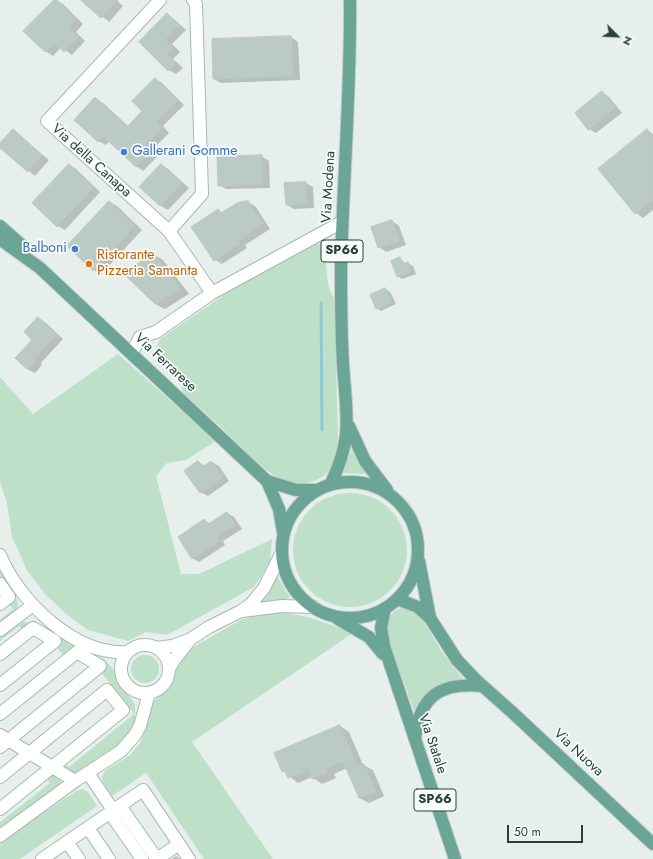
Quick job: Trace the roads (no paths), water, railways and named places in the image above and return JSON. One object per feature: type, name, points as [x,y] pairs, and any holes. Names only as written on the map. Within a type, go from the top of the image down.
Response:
[{"type":"main road","name":"Via Modena","points":[[330,485],[342,460],[348,423],[342,332],[342,222],[349,78],[350,0]]},
{"type":"main road","name":"Via Ferrarese","points":[[0,226],[32,255],[40,268]]},
{"type":"main road","name":"Via Ferrarese","points":[[0,239],[40,268],[267,481],[280,509],[282,547]]},
{"type":"main road","name":"Via Modena","points":[[348,423],[365,461],[408,514],[414,525],[417,536],[418,554],[415,572],[410,582],[397,599],[385,608],[370,615],[354,618],[332,616],[302,599],[289,579],[283,562],[282,547],[286,526],[294,511],[309,496],[318,490],[330,485],[345,482],[365,483],[392,496]]},
{"type":"main road","name":"Via Ferrarese","points":[[267,481],[296,490],[318,490]]},
{"type":"main road","name":"Via Nuova","points":[[418,554],[430,618]]},
{"type":"main road","name":"Via Nuova","points":[[397,599],[418,607],[430,618],[452,654],[482,686],[653,844]]},
{"type":"main road","name":"Via Statale","points":[[385,608],[382,628],[384,646],[388,661],[455,859]]},
{"type":"main road","name":"Via Statale","points":[[332,616],[369,637],[377,644],[388,661]]},
{"type":"main road","points":[[415,741],[416,726],[421,711],[434,694],[447,688],[461,685],[482,686]]},
{"type":"street","name":"Via della Canapa","points":[[160,0],[47,121],[169,231],[212,293]]},
{"type":"street","points":[[169,231],[202,194],[195,1]]},
{"type":"street","points":[[132,353],[140,337],[156,332],[212,293],[342,222]]},
{"type":"street","points":[[241,612],[264,588],[282,547]]},
{"type":"street","points":[[0,555],[14,582],[33,605],[63,630],[96,647],[112,652],[128,652]]},
{"type":"street","points":[[0,584],[9,597],[0,604]]},
{"type":"street","points":[[0,630],[33,605]]},
{"type":"street","points":[[121,674],[124,658],[133,648],[145,645],[157,648],[172,646],[189,640],[209,627],[241,612],[282,606],[314,607]]},
{"type":"street","points":[[0,654],[33,628],[55,641],[0,685]]},
{"type":"street","points":[[134,691],[149,693],[161,688],[174,660],[189,640]]},
{"type":"street","points":[[96,647],[113,662],[124,681],[134,691],[142,717]]},
{"type":"street","points":[[157,648],[166,657],[169,669]]},
{"type":"street","points":[[0,714],[77,652],[100,666],[3,740],[29,753],[75,781]]},
{"type":"street","points":[[0,777],[107,690],[123,710],[0,809]]},
{"type":"street","points":[[0,836],[75,781],[121,751],[135,735],[140,726],[149,693]]},
{"type":"street","points":[[88,773],[114,810],[142,859]]},
{"type":"street","points":[[45,858],[143,790],[189,859]]},
{"type":"street","points":[[114,810],[157,859],[179,844]]},
{"type":"street","points":[[88,828],[109,859]]},
{"type":"street","points":[[67,842],[79,859]]},
{"type":"waterway","points":[[321,303],[322,430]]},
{"type":"place","name":"Gallerani Gomme","points":[[124,152]]},
{"type":"place","name":"Balboni","points":[[75,249]]},
{"type":"place","name":"Ristorante Pizzeria Samanta","points":[[89,264]]}]
